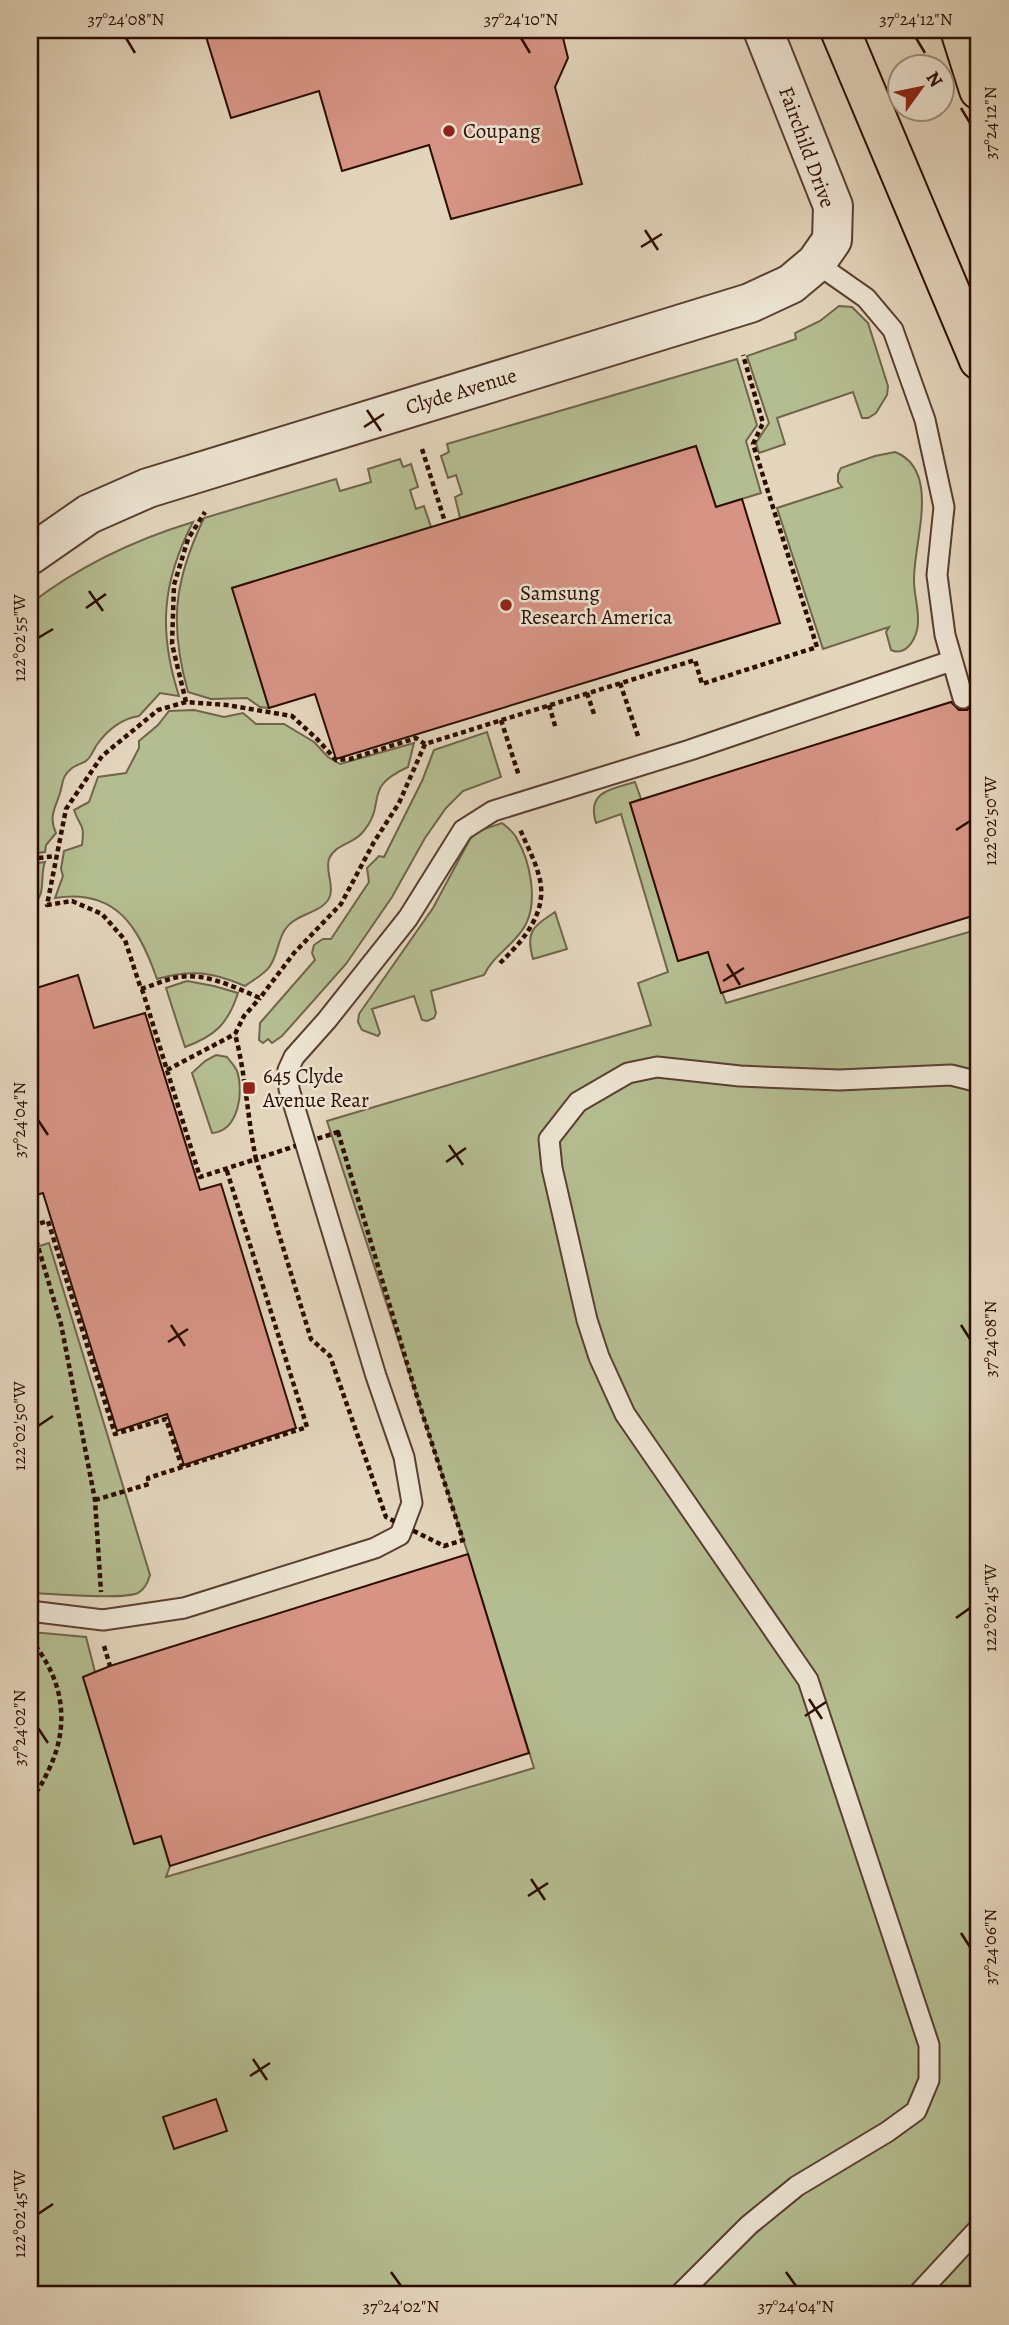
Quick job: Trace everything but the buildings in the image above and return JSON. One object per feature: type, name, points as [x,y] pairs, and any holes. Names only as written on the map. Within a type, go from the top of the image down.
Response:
[{"type":"highway","points":[[840,30],[979,360]]},
{"type":"highway","points":[[960,30],[979,90]]},
{"type":"street","name":"Fairchild Drive","points":[[762,30],[833,206],[832,240],[816,263]]},
{"type":"street","name":"Clyde Avenue","points":[[30,555],[89,514],[148,488],[750,303],[791,284],[816,263]]},
{"type":"lane","points":[[816,263],[866,298],[893,330],[925,420],[944,508],[937,575],[951,661],[963,698]]},
{"type":"lane","points":[[30,1611],[103,1619],[184,1608],[376,1548],[400,1535],[412,1503],[404,1457],[376,1377],[289,1088],[288,1070],[294,1056],[327,1020],[408,918],[463,830],[494,811],[690,750],[951,661]]},
{"type":"lane","points":[[679,2295],[749,2225],[797,2186],[887,2132],[916,2111],[929,2080],[929,2045],[808,1680],[625,1413],[598,1357],[555,1180],[549,1139],[579,1101],[628,1073],[657,1067],[740,1076],[839,1080],[951,1075],[979,1082]]},
{"type":"lane","points":[[917,2295],[979,2228]]},
{"type":"path","points":[[167,1070],[235,1034],[244,1016],[294,953],[341,904],[374,842],[399,803],[425,744],[695,660],[702,684],[817,647],[753,444],[763,422],[743,355]]},
{"type":"path","points":[[422,449],[445,522]]},
{"type":"path","points":[[186,702],[172,644],[174,585],[188,539],[205,512]]},
{"type":"path","points":[[587,693],[595,716]]},
{"type":"path","points":[[235,1034],[242,1061],[248,1122],[256,1158],[200,1177],[125,940],[102,914],[72,901],[47,905],[66,809],[102,756],[158,710],[186,702],[227,705],[292,716],[335,760],[350,760],[416,738],[425,744]]},
{"type":"path","points":[[549,705],[556,729]]},
{"type":"path","points":[[500,963],[519,945],[540,912],[540,878],[517,821],[527,801],[501,720]]},
{"type":"path","points":[[30,859],[55,856]]},
{"type":"path","points":[[141,989],[178,977],[197,976],[220,981],[260,998]]},
{"type":"path","points":[[95,1500],[149,1483],[148,1478],[307,1427],[226,1168]]},
{"type":"path","points":[[110,1666],[104,1646],[95,1500],[61,1324],[31,1226],[48,1221],[115,1434],[166,1419],[183,1467]]},
{"type":"path","points":[[30,1639],[45,1657],[58,1689],[63,1727],[54,1757],[39,1791],[30,1800]]},
{"type":"green space","points":[[839,306],[852,307],[868,323],[888,386],[887,395],[876,413],[868,418],[862,418],[853,392],[777,418],[785,444],[759,453],[756,443],[769,423],[747,356],[796,339],[795,333],[820,321]]},
{"type":"green space","points":[[737,359],[757,425],[746,441],[761,493],[716,507],[696,446],[460,518],[455,497],[462,494],[456,475],[448,478],[441,456],[449,452],[447,444]]},
{"type":"green space","points":[[895,452],[909,461],[918,474],[921,491],[922,509],[914,581],[918,618],[916,635],[908,647],[901,651],[891,650],[886,632],[889,627],[823,649],[777,508],[842,487],[838,482],[841,468]]},
{"type":"green space","points":[[400,459],[403,467],[411,464],[418,487],[410,490],[416,509],[424,506],[431,527],[232,588],[269,708],[260,707],[247,698],[211,699],[188,692],[178,645],[178,603],[186,562],[204,518],[336,479],[340,491],[371,482],[368,469]]},
{"type":"green space","points":[[193,522],[175,565],[167,607],[168,650],[179,696],[160,693],[139,716],[109,730],[88,759],[68,772],[53,814],[56,833],[46,845],[45,852],[30,854],[30,604],[88,566],[150,537]]},
{"type":"green space","points":[[194,710],[224,717],[243,713],[256,724],[284,724],[314,742],[328,757],[340,764],[414,743],[408,767],[393,775],[379,789],[374,813],[362,833],[335,850],[329,859],[331,891],[327,901],[287,927],[270,966],[245,986],[202,973],[157,979],[133,928],[110,906],[95,899],[55,898],[63,876],[61,869],[64,851],[82,845],[82,829],[74,810],[89,802],[98,777],[126,773],[139,748],[139,741],[158,725],[169,711]]},
{"type":"green space","points":[[487,732],[501,777],[463,791],[446,808],[425,838],[392,897],[346,964],[282,1036],[272,1043],[268,1039],[263,1043],[259,1040],[260,1023],[315,960],[312,953],[314,945],[323,939],[331,939],[369,882],[367,868],[379,856],[384,857],[422,781],[434,750]]},
{"type":"green space","points":[[635,782],[641,799],[630,803],[678,961],[708,952],[726,1003],[979,929],[979,2295],[30,2295],[32,1632],[86,1637],[95,1672],[83,1677],[134,1844],[161,1836],[170,1866],[166,1877],[534,1768],[468,1554],[327,1121],[651,1025],[638,983],[668,972],[621,814],[596,823],[594,812],[595,804],[603,793]]},
{"type":"green space","points":[[502,823],[514,834],[529,869],[532,892],[530,914],[522,931],[493,961],[484,975],[431,991],[436,1013],[434,1018],[422,1020],[414,996],[372,1009],[380,1033],[378,1036],[362,1030],[358,1022],[359,1014],[433,908],[470,839],[478,831]]},
{"type":"green space","points":[[45,862],[41,892],[36,902],[30,906],[30,864]]},
{"type":"green space","points":[[555,912],[567,949],[533,959],[530,942],[533,931]]},
{"type":"green space","points":[[187,981],[238,993],[230,1013],[219,1028],[185,1047],[166,988]]},
{"type":"green space","points":[[216,1055],[227,1057],[234,1065],[240,1089],[234,1118],[221,1131],[212,1133],[192,1073]]},
{"type":"green space","points":[[49,1243],[150,1575],[143,1589],[130,1595],[32,1593],[30,1249]]},
{"type":"place","name":"Coupang","points":[[449,131]]},
{"type":"place","name":"Samsung Research America","points":[[506,605]]},
{"type":"place","name":"645 Clyde Avenue Rear","points":[[249,1088]]}]
